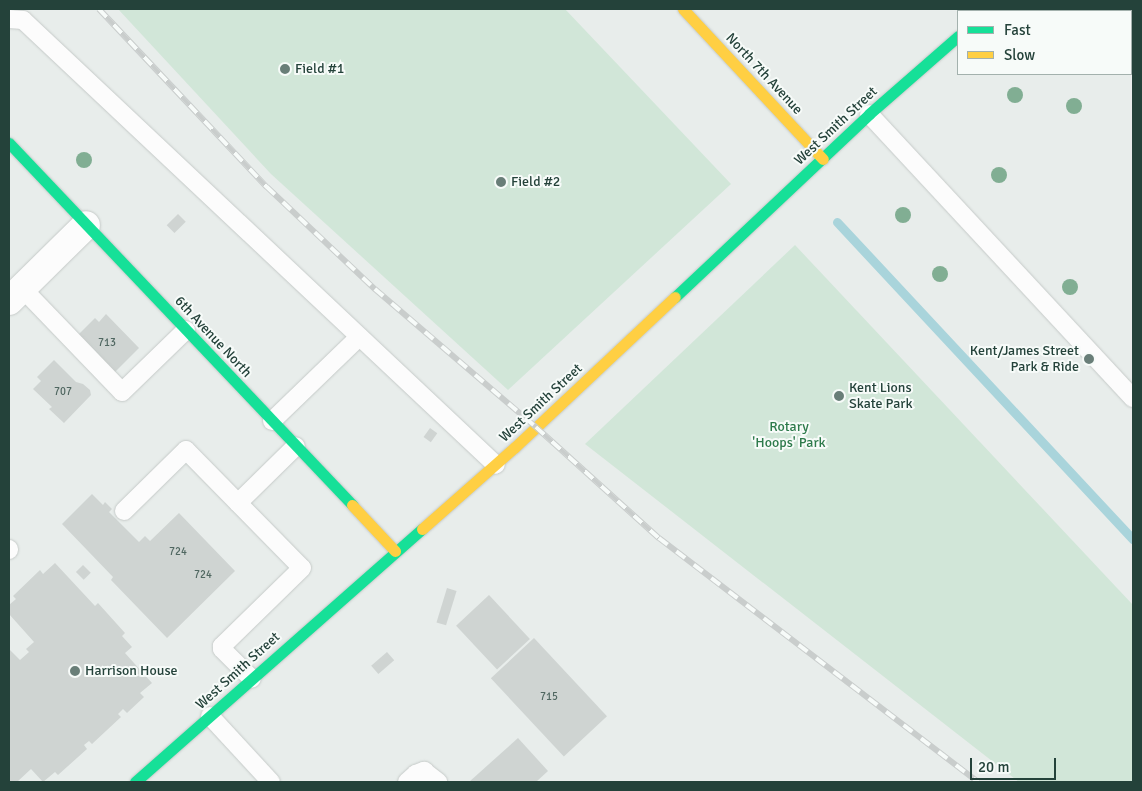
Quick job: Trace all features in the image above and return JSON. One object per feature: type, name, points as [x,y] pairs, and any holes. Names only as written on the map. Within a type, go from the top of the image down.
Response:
[{"type":"main road","name":"North 7th Avenue","points":[[683,9],[823,160]]},
{"type":"main road","name":"West Smith Street","points":[[135,782],[395,551],[496,465],[823,160],[869,114],[957,37]]},
{"type":"main road","name":"6th Avenue North","points":[[9,143],[395,551]]},
{"type":"street","points":[[16,295],[86,225]]},
{"type":"lane","points":[[9,19],[23,20],[496,465]]},
{"type":"lane","points":[[869,114],[1133,398]]},
{"type":"lane","points":[[16,295],[122,392],[186,330]]},
{"type":"lane","points":[[272,421],[359,337]]},
{"type":"lane","points":[[238,503],[296,446]]},
{"type":"lane","points":[[124,511],[186,450],[302,568],[222,648],[252,679]]},
{"type":"lane","points":[[210,716],[271,782]]},
{"type":"lane","points":[[407,782],[416,774],[424,771],[438,782]]},
{"type":"green space","points":[[118,9],[565,9],[731,184],[508,390],[271,174]]},
{"type":"green space","name":"Rotary 'Hoops' Park","points":[[795,245],[1133,605],[1133,782],[1019,782],[585,444]]},
{"type":"building","points":[[178,214],[186,222],[174,233],[167,225]]},
{"type":"building","points":[[106,314],[139,348],[112,375],[75,338],[95,318],[99,322]]},
{"type":"building","points":[[54,360],[76,382],[83,384],[90,390],[91,395],[64,423],[49,409],[52,407],[33,389],[41,381],[37,377]]},
{"type":"building","points":[[430,428],[437,433],[431,442],[424,437]]},
{"type":"building","points":[[92,494],[103,505],[105,502],[112,509],[109,512],[139,542],[145,536],[150,541],[179,513],[235,571],[167,638],[111,580],[113,577],[62,524]]},
{"type":"building","name":"Harrison House","points":[[55,563],[95,606],[98,603],[125,633],[122,636],[132,647],[125,653],[152,683],[140,693],[144,697],[127,713],[123,709],[118,714],[121,717],[92,744],[89,741],[84,745],[87,749],[58,775],[55,772],[43,782],[31,769],[17,782],[9,782],[9,649],[20,660],[29,652],[26,649],[34,642],[9,614],[9,605],[16,599],[13,596],[40,570],[43,574]]},
{"type":"building","points":[[83,565],[91,573],[84,580],[76,572]]},
{"type":"building","points":[[447,588],[457,591],[446,625],[436,622]]},
{"type":"building","points":[[489,595],[530,639],[497,670],[456,626]]},
{"type":"building","points":[[534,638],[607,716],[564,756],[491,678]]},
{"type":"building","points":[[387,652],[394,660],[378,674],[371,666]]},
{"type":"building","points":[[518,738],[548,771],[536,782],[469,782]]},
{"type":"waterway","points":[[837,222],[1133,539]]},
{"type":"railway","points":[[99,9],[267,187],[375,289],[536,427],[659,538],[978,782]]},
{"type":"traffic: fast","points":[[675,297],[869,114],[957,37]]},
{"type":"traffic: fast","points":[[9,143],[352,505]]},
{"type":"traffic: fast","points":[[135,782],[422,529]]},
{"type":"traffic: slow","points":[[683,9],[823,159]]},
{"type":"traffic: slow","points":[[422,529],[515,447],[675,297]]},
{"type":"traffic: slow","points":[[352,505],[395,551]]},
{"type":"place","name":"Field #1","points":[[285,69]]},
{"type":"place","name":"Field #2","points":[[501,182]]},
{"type":"place","name":"Kent/James Street Park & Ride","points":[[1089,359]]},
{"type":"place","name":"Kent Lions Skate Park","points":[[839,396]]},
{"type":"place","name":"Harrison House","points":[[75,671]]}]
